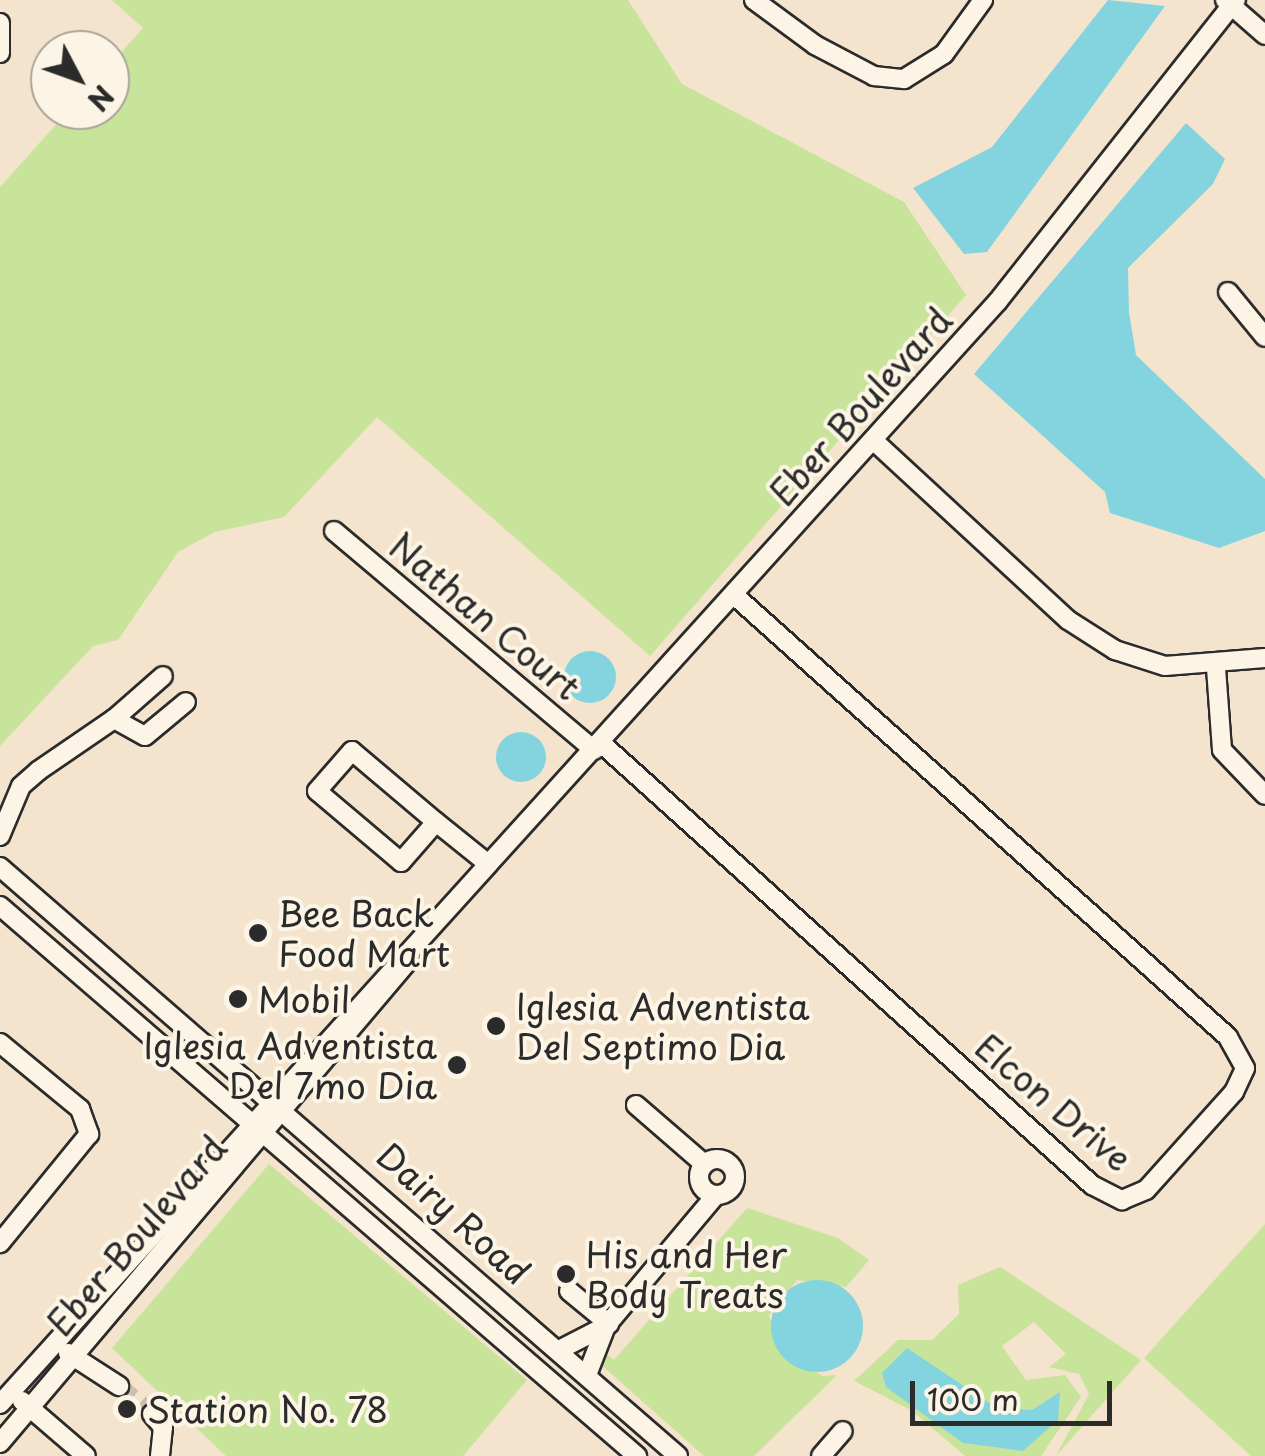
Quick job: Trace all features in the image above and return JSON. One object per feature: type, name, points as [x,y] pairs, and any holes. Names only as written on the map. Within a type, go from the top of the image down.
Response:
[{"type":"street","points":[[754,0],[815,45],[874,76],[904,79],[944,54],[983,0]]},
{"type":"street","points":[[1231,2],[1265,35]]},
{"type":"street","name":"Eber Boulevard","points":[[6,1397],[271,1095],[597,747],[1009,287],[1231,2]]},
{"type":"street","points":[[0,23],[0,53]]},
{"type":"street","points":[[1228,292],[1265,336]]},
{"type":"street","points":[[873,440],[1068,620],[1115,650],[1216,668],[1265,658]]},
{"type":"street","name":"Nathan Court","points":[[334,531],[597,747]]},
{"type":"street","name":"Elcon Drive","points":[[597,747],[1092,1185],[1122,1200],[1146,1190],[1234,1092],[1245,1068],[1228,1038],[734,595]]},
{"type":"street","points":[[1216,668],[1222,750],[1265,796]]},
{"type":"street","points":[[0,836],[21,786],[114,719],[163,676]]},
{"type":"street","points":[[144,693],[166,719]]},
{"type":"street","points":[[114,719],[134,737],[186,702]]},
{"type":"street","points":[[436,822],[402,862],[317,791],[352,751],[488,864]]},
{"type":"street","name":"Eber Boulevard","points":[[3,1430],[30,1408],[76,1355],[512,838]]},
{"type":"street","name":"Dairy Road","points":[[0,867],[288,1108],[678,1456]]},
{"type":"street","name":"Dairy Road","points":[[0,906],[253,1116],[637,1456]]},
{"type":"street","points":[[0,1043],[80,1109],[88,1134],[0,1243]]},
{"type":"street","points":[[636,1105],[704,1164]]},
{"type":"street","points":[[588,1375],[608,1325],[716,1195],[731,1188],[734,1171],[721,1159],[704,1164]]},
{"type":"street","points":[[704,1164],[701,1186],[716,1195]]},
{"type":"street","points":[[569,1290],[608,1325]]},
{"type":"street","points":[[558,1350],[608,1325]]},
{"type":"street","points":[[38,1358],[76,1355],[119,1386]]},
{"type":"street","points":[[6,1397],[30,1408],[86,1456]]},
{"type":"street","points":[[152,1414],[164,1426],[160,1456]]},
{"type":"street","points":[[821,1456],[843,1431]]},
{"type":"green space","points":[[112,0],[628,0],[682,84],[904,202],[966,295],[650,656],[377,417],[284,517],[215,532],[178,552],[118,640],[93,646],[0,746],[0,187],[51,130],[130,130],[130,43],[143,28]]},
{"type":"green space","points":[[269,1164],[527,1380],[463,1456],[226,1456],[112,1348]]},
{"type":"green space","points":[[747,1208],[838,1238],[869,1260],[846,1287],[797,1280],[769,1315],[780,1348],[822,1376],[837,1375],[754,1456],[704,1456],[598,1362],[605,1353],[614,1360]]},
{"type":"green space","points":[[1265,1224],[1265,1456],[1251,1456],[1144,1358]]},
{"type":"green space","points":[[1000,1267],[1141,1360],[1056,1456],[1089,1394],[1079,1374],[1049,1367],[1066,1354],[1034,1322],[1002,1346],[1026,1380],[1065,1375],[1081,1397],[1041,1456],[965,1456],[911,1410],[854,1381],[898,1340],[932,1340],[959,1314],[958,1285]]},
{"type":"water","points":[[1108,0],[1165,6],[987,252],[964,254],[913,188],[992,147]]},
{"type":"water","points":[[1186,123],[1225,159],[1213,184],[1128,268],[1129,312],[1136,355],[1265,479],[1265,531],[1219,548],[1110,513],[1105,492],[974,374]]},
{"type":"water","points":[[590,651],[609,658],[616,677],[609,696],[590,703],[571,696],[564,677],[571,658]]},
{"type":"water","points":[[521,732],[539,739],[546,757],[539,775],[521,782],[503,775],[496,757],[503,739]]},
{"type":"water","points":[[817,1280],[835,1283],[850,1293],[860,1308],[860,1344],[850,1359],[835,1369],[817,1372],[799,1369],[784,1359],[774,1344],[771,1326],[774,1308],[784,1293],[799,1283]]},
{"type":"water","points":[[907,1348],[997,1408],[1032,1410],[1060,1392],[1058,1420],[1023,1451],[963,1443],[886,1387],[882,1373]]},
{"type":"tunnel","points":[[119,1386],[152,1414]]},
{"type":"place","name":"Bee Back Food Mart","points":[[258,933]]},
{"type":"place","name":"Mobil","points":[[238,999]]},
{"type":"place","name":"Iglesia Adventista Del Septimo Dia","points":[[496,1026]]},
{"type":"place","name":"Iglesia Adventista Del 7mo Dia","points":[[457,1065]]},
{"type":"place","name":"His and Her Body Treats","points":[[566,1274]]},
{"type":"place","name":"Station No. 78","points":[[127,1409]]}]
